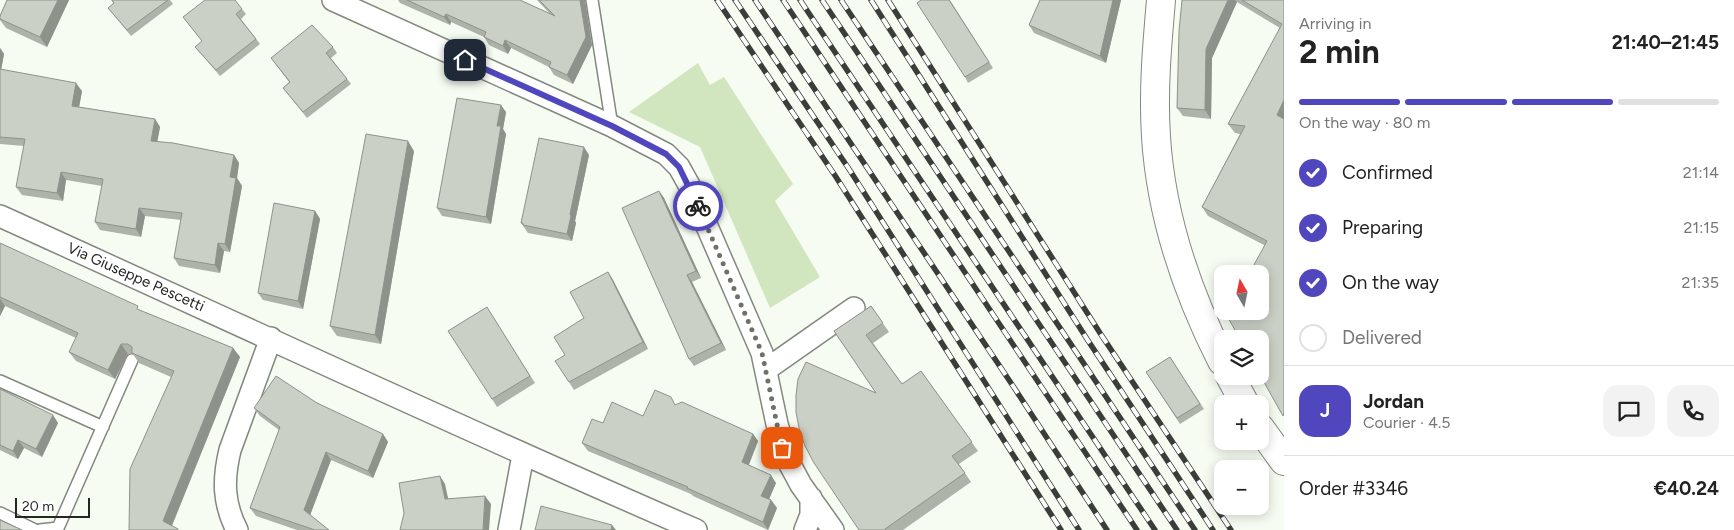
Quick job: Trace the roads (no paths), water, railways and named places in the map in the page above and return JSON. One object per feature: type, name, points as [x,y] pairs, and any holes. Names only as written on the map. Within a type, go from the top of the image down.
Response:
[{"type":"main road","points":[[1161,0],[1155,103],[1156,138],[1163,190],[1171,230],[1179,257],[1196,305],[1214,344]]},
{"type":"main road","points":[[1269,440],[1284,461]]},
{"type":"street","points":[[333,0],[612,126],[666,154],[679,167],[689,185],[757,338],[767,369],[782,448],[792,470],[833,530]]},
{"type":"street","name":"Via Giuseppe Pescetti","points":[[0,216],[271,338],[523,455],[696,530]]},
{"type":"street","points":[[767,369],[854,308]]},
{"type":"street","points":[[238,530],[229,513],[225,490],[226,468],[230,450],[271,338]]},
{"type":"street","points":[[509,530],[523,455]]},
{"type":"street","points":[[805,530],[812,515],[811,498]]},
{"type":"lane","points":[[592,0],[612,126]]},
{"type":"lane","points":[[40,530],[58,528],[132,360]]},
{"type":"lane","points":[[0,381],[102,426]]},
{"type":"lane","points":[[0,513],[35,530]]},
{"type":"railway","points":[[717,0],[836,177],[1061,530]]},
{"type":"railway","points":[[735,0],[849,169],[1079,530]]},
{"type":"railway","points":[[755,0],[1107,530]]},
{"type":"railway","points":[[783,0],[1137,530]]},
{"type":"railway","points":[[800,0],[1155,530]]},
{"type":"railway","points":[[822,0],[1177,530]]},
{"type":"railway","points":[[841,0],[1195,530]]},
{"type":"railway","points":[[871,0],[1087,339],[1213,530]]},
{"type":"railway","points":[[888,0],[1100,333],[1231,530]]}]
